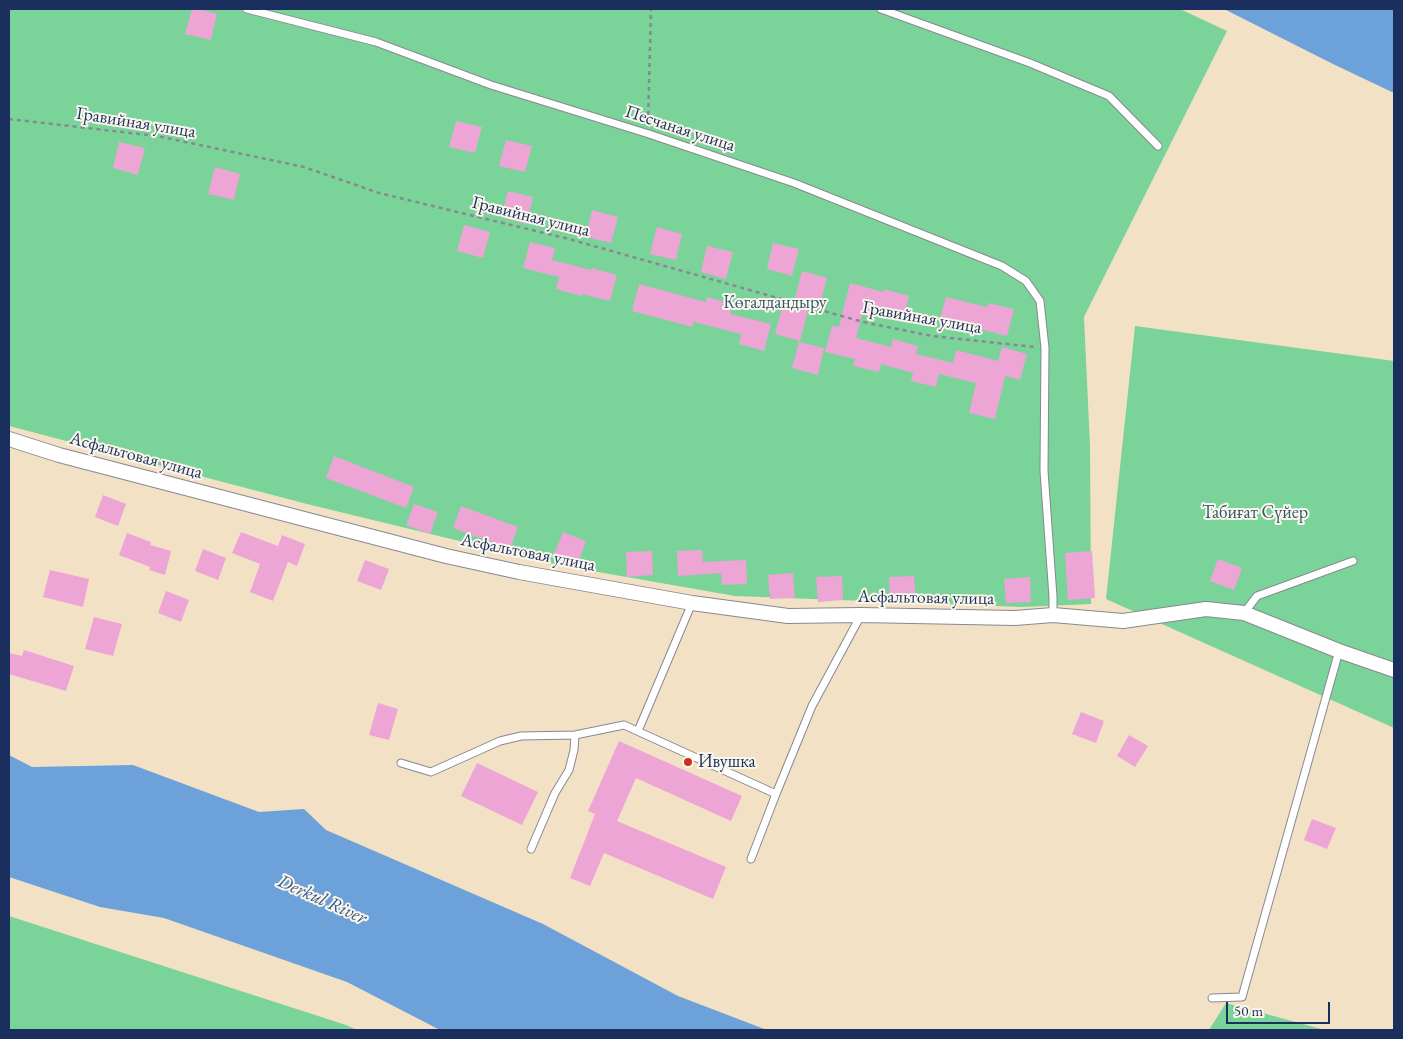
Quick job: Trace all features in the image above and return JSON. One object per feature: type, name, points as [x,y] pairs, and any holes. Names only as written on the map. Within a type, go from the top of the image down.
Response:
[{"type":"street","name":"Асфальтовая улица","points":[[9,439],[59,455],[446,556],[519,572],[692,603],[788,616],[861,615],[1015,618],[1053,614],[1123,621],[1206,609],[1244,613],[1339,651],[1394,670]]},
{"type":"lane","name":"Песчаная улица","points":[[247,9],[376,42],[491,85],[649,134],[794,183],[1002,266],[1026,281],[1040,301],[1045,348],[1044,471],[1053,614]]},
{"type":"lane","points":[[882,9],[1030,63],[1109,96],[1158,146]]},
{"type":"lane","points":[[1244,613],[1256,596],[1353,562]]},
{"type":"lane","points":[[638,732],[692,603]]},
{"type":"lane","points":[[751,858],[812,706],[861,615]]},
{"type":"lane","points":[[1212,998],[1242,997],[1339,651]]},
{"type":"lane","points":[[401,763],[431,772],[500,740],[521,736],[575,735],[624,725],[776,794]]},
{"type":"lane","points":[[531,849],[555,793],[569,770],[574,750],[575,735]]},
{"type":"path","points":[[649,134],[651,9]]},
{"type":"path","name":"Гравийная улица","points":[[9,118],[157,136],[304,168],[379,192],[569,239],[863,322],[932,336],[1045,348]]},
{"type":"green space","name":"Көгалдандыру","points":[[9,9],[1180,9],[1227,31],[1084,317],[1090,446],[1091,604],[1022,607],[735,596],[558,565],[307,504],[9,426]]},
{"type":"green space","name":"Табиғат Сүйер","points":[[1135,326],[1394,361],[1394,728],[1106,599]]},
{"type":"green space","points":[[9,916],[346,1025],[357,1030],[9,1030]]},
{"type":"green space","points":[[1226,1003],[1325,1030],[1209,1030]]},
{"type":"water","points":[[1224,9],[1394,9],[1394,93],[1333,64]]},
{"type":"water","name":"Derkul River","points":[[9,755],[32,767],[133,765],[259,812],[304,809],[326,830],[543,924],[678,996],[767,1030],[440,1030],[347,982],[164,918],[100,907],[9,877]]},
{"type":"building","points":[[192,9],[217,14],[211,40],[185,34]]},
{"type":"building","points":[[456,121],[482,127],[475,153],[449,147]]},
{"type":"building","points":[[506,140],[532,146],[525,172],[499,166]]},
{"type":"building","points":[[119,142],[145,148],[138,175],[113,168]]},
{"type":"building","points":[[215,167],[240,174],[234,200],[208,194]]},
{"type":"building","points":[[508,191],[533,197],[527,224],[501,217]]},
{"type":"building","points":[[592,210],[618,217],[611,243],[586,237]]},
{"type":"building","points":[[464,225],[490,232],[483,258],[457,251]]},
{"type":"building","points":[[657,227],[682,234],[676,260],[650,254]]},
{"type":"building","points":[[530,242],[555,248],[552,260],[617,275],[610,301],[556,289],[559,277],[523,268]]},
{"type":"building","points":[[773,243],[799,249],[792,276],[767,269]]},
{"type":"building","points":[[707,246],[733,252],[726,279],[701,272]]},
{"type":"building","points":[[802,271],[827,278],[820,304],[810,302],[800,341],[775,334],[782,308],[792,311]]},
{"type":"building","points":[[850,283],[883,292],[884,289],[909,296],[902,322],[869,314],[869,316],[862,315],[856,338],[891,347],[893,339],[918,346],[916,354],[953,363],[956,350],[998,361],[1002,347],[1027,354],[1020,380],[1005,376],[995,419],[969,413],[976,383],[939,374],[936,387],[911,381],[913,373],[881,364],[879,372],[853,366],[855,359],[825,352],[832,326],[839,327]]},
{"type":"building","points":[[639,284],[706,302],[707,297],[732,304],[730,314],[771,324],[764,351],[739,344],[741,334],[694,322],[692,327],[632,311]]},
{"type":"building","points":[[946,297],[987,307],[988,303],[1014,309],[1007,336],[965,325],[964,330],[939,323]]},
{"type":"building","points":[[799,342],[824,348],[818,375],[792,368]]},
{"type":"building","points":[[334,456],[414,487],[406,508],[326,478]]},
{"type":"building","points":[[103,495],[126,504],[118,526],[95,517]]},
{"type":"building","points":[[414,504],[438,512],[430,534],[406,525]]},
{"type":"building","points":[[461,506],[518,527],[510,549],[453,528]]},
{"type":"building","points":[[241,532],[278,546],[282,535],[305,544],[297,566],[288,562],[273,601],[250,592],[260,564],[232,553]]},
{"type":"building","points":[[563,532],[586,541],[578,563],[554,554]]},
{"type":"building","points":[[127,533],[151,542],[150,545],[171,551],[165,575],[149,570],[150,567],[119,555]]},
{"type":"building","points":[[203,549],[226,558],[218,580],[195,571]]},
{"type":"building","points":[[702,550],[703,562],[746,560],[747,584],[722,585],[721,573],[678,576],[677,551]]},
{"type":"building","points":[[652,551],[653,575],[627,577],[626,552]]},
{"type":"building","points":[[1092,551],[1095,598],[1068,600],[1065,553]]},
{"type":"building","points":[[1218,559],[1242,568],[1234,590],[1210,581]]},
{"type":"building","points":[[365,560],[389,569],[381,590],[357,581]]},
{"type":"building","points":[[50,570],[89,579],[83,607],[43,597]]},
{"type":"building","points":[[793,573],[795,598],[770,599],[768,575]]},
{"type":"building","points":[[842,576],[843,600],[818,602],[816,577]]},
{"type":"building","points":[[914,576],[916,600],[890,602],[889,577]]},
{"type":"building","points":[[1030,577],[1031,602],[1006,603],[1004,579]]},
{"type":"building","points":[[166,591],[189,600],[181,622],[158,613]]},
{"type":"building","points":[[94,617],[122,624],[113,656],[85,649]]},
{"type":"building","points":[[24,650],[74,666],[66,691],[9,674],[9,653],[22,656]]},
{"type":"building","points":[[378,703],[398,709],[389,740],[369,735]]},
{"type":"building","points":[[1081,712],[1104,721],[1096,743],[1072,734]]},
{"type":"building","points":[[1129,735],[1148,746],[1135,767],[1117,756]]},
{"type":"building","points":[[619,741],[742,796],[731,821],[636,778],[617,821],[726,867],[713,899],[604,853],[590,886],[570,878],[595,814],[588,811]]},
{"type":"building","points":[[477,763],[538,792],[522,825],[461,796]]},
{"type":"building","points":[[1312,819],[1336,828],[1327,849],[1304,840]]},
{"type":"place","name":"Ивушка","points":[[688,762]]}]
